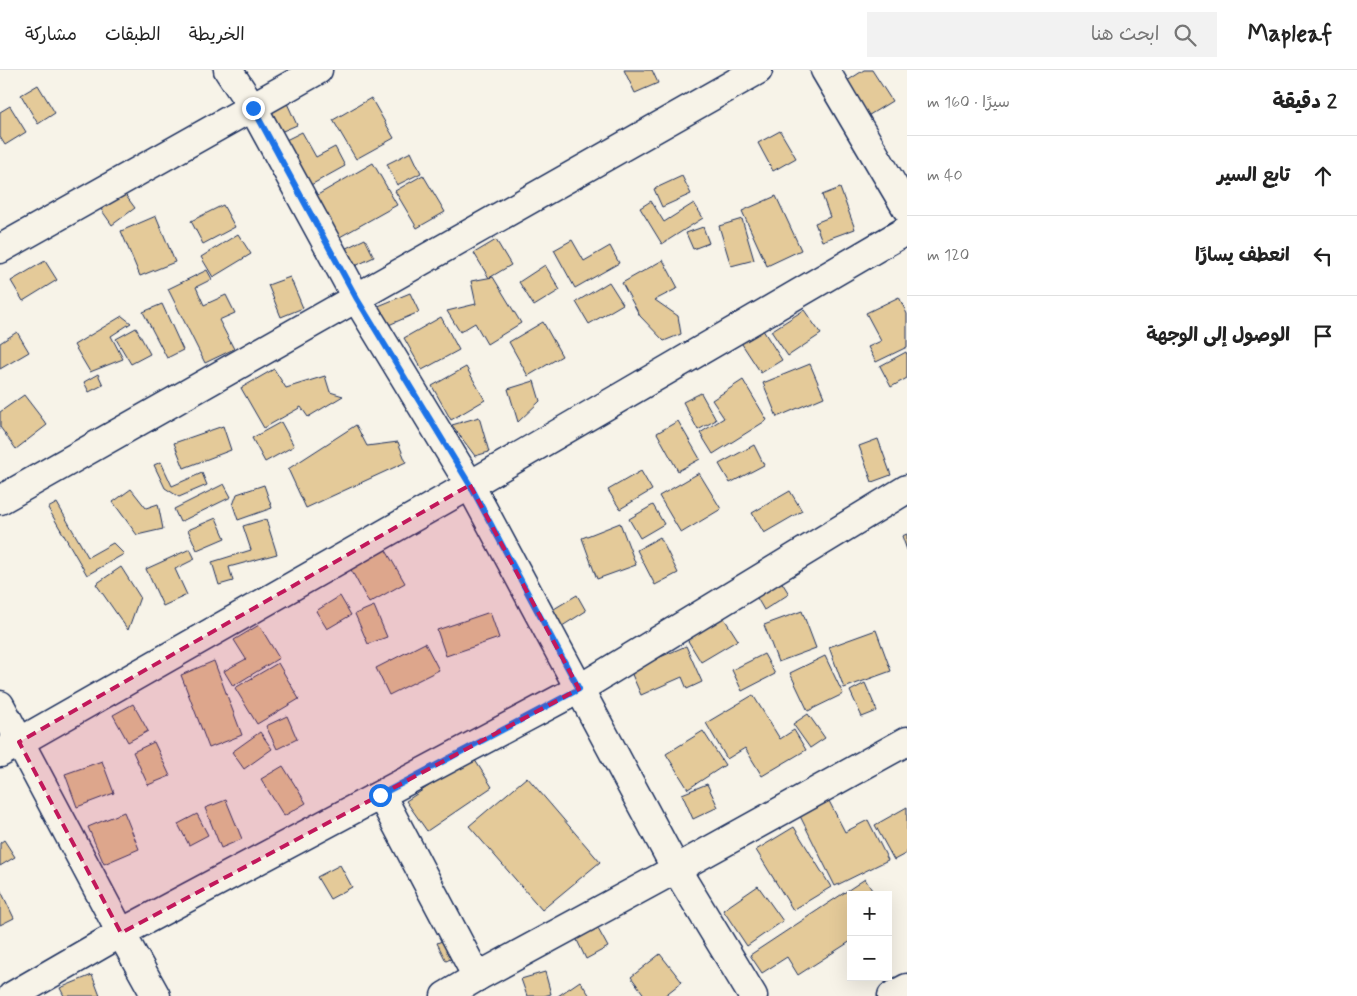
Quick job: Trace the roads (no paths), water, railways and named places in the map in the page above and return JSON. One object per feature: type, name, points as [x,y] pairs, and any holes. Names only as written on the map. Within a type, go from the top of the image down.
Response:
[{"type":"street","points":[[228,70],[253,108],[357,299],[470,485],[676,869],[753,996]]},
{"type":"street","points":[[0,249],[318,70]]},
{"type":"street","points":[[0,500],[758,70]]},
{"type":"street","points":[[826,70],[907,209]]},
{"type":"street","points":[[10,747],[470,485],[907,230]]},
{"type":"street","points":[[12,996],[121,933],[579,689],[907,489]]},
{"type":"street","points":[[0,706],[10,747],[121,933],[156,996]]},
{"type":"street","points":[[445,996],[907,741]]},
{"type":"street","points":[[380,795],[478,977]]},
{"type":"street","points":[[892,996],[907,988]]}]
